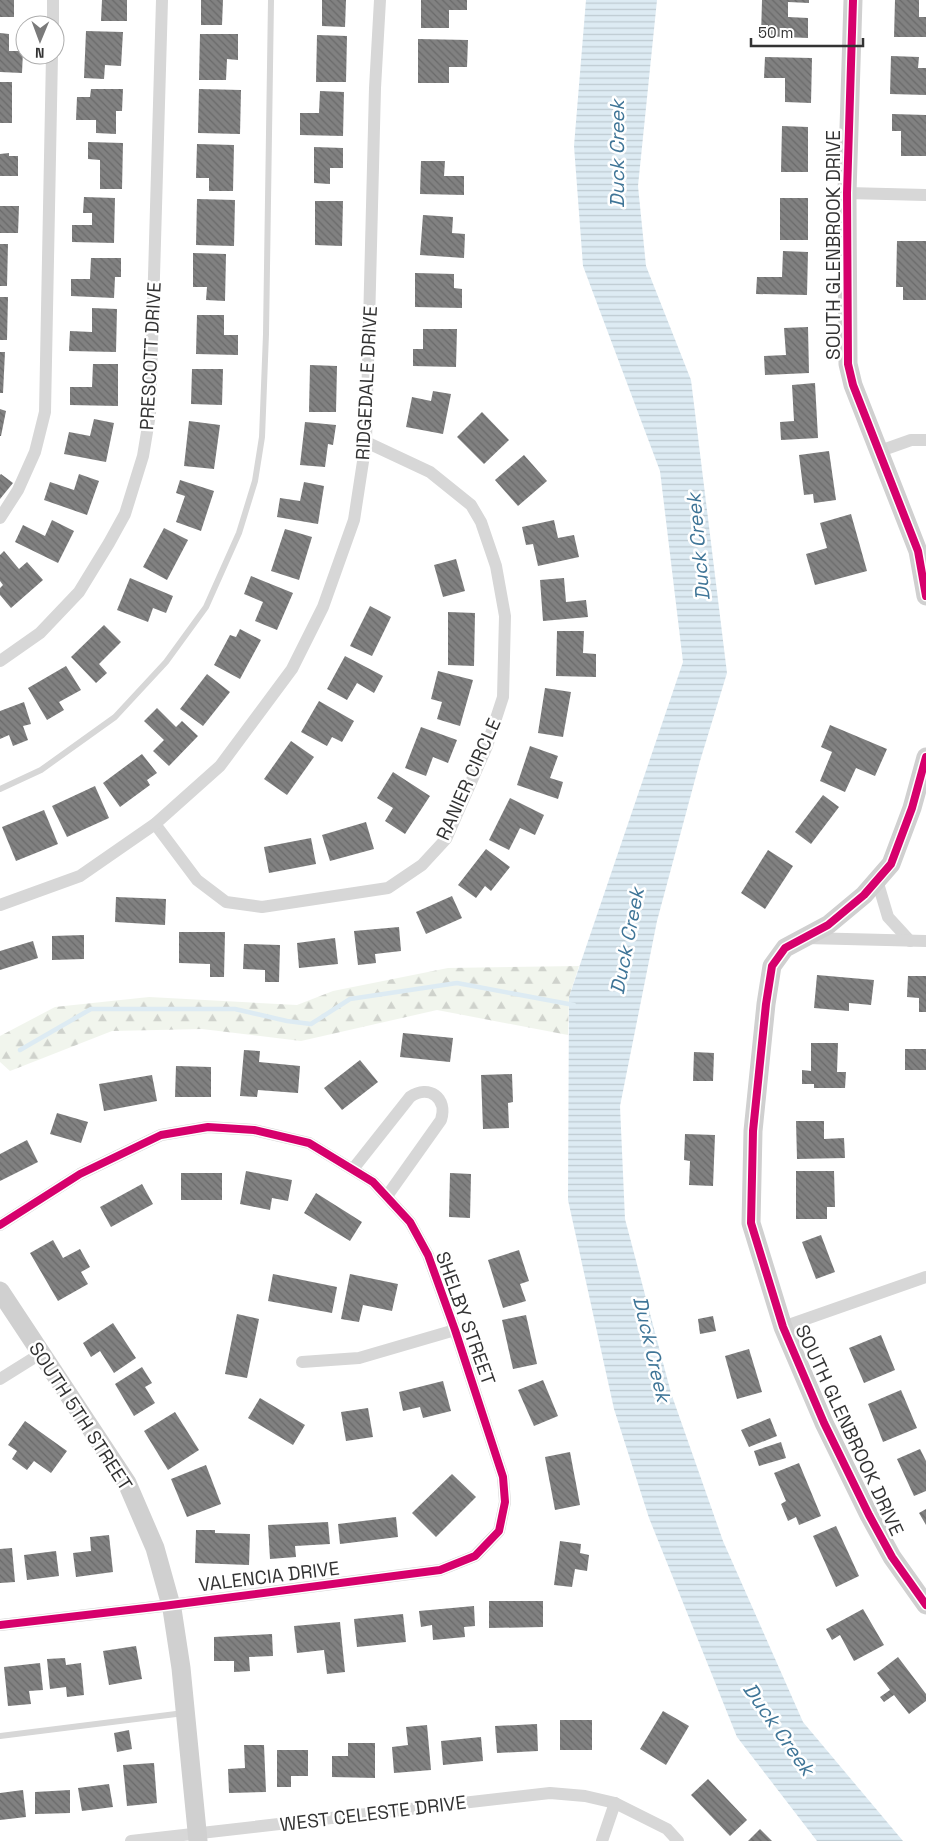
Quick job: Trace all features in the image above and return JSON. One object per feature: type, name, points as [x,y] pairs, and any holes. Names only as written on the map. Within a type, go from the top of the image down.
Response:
[{"type":"street","points":[[53,0],[53,15]]},
{"type":"street","name":"PRESCOTT DRIVE","points":[[0,661],[40,633],[79,592],[125,514],[143,456],[150,414],[162,0]]},
{"type":"street","name":"RIDGEDALE DRIVE","points":[[0,905],[80,876],[155,824],[220,766],[292,669],[323,607],[354,520],[366,442],[375,88],[380,0]]},
{"type":"street","name":"SOUTH GLENBROOK DRIVE","points":[[853,0],[847,193],[848,364],[853,385],[918,551],[926,596]]},
{"type":"street","points":[[0,518],[18,490],[35,452],[45,412],[52,65]]},
{"type":"street","points":[[847,193],[926,195]]},
{"type":"street","points":[[880,451],[911,440],[926,440]]},
{"type":"street","name":"RANIER CIRCLE","points":[[155,824],[197,880],[226,902],[262,907],[388,888],[422,865],[446,839],[487,746],[503,697],[505,616],[496,566],[482,522],[471,505],[430,472],[366,442]]},
{"type":"street","name":"SOUTH GLENBROOK DRIVE","points":[[926,757],[912,808],[892,864],[864,894],[828,925],[784,948],[772,966],[766,1004],[753,1131],[751,1223],[783,1327],[824,1423],[869,1515],[892,1557],[926,1605]]},
{"type":"street","points":[[877,880],[888,917],[910,941]]},
{"type":"street","points":[[804,938],[926,942]]},
{"type":"street","points":[[353,1169],[410,1097],[421,1092],[438,1097],[443,1108],[441,1120],[387,1196]]},
{"type":"street","name":"SHELBY STREET","points":[[0,1225],[80,1174],[161,1135],[208,1127],[254,1130],[309,1143],[373,1182],[410,1222],[428,1255],[455,1330],[503,1478],[506,1502]]},
{"type":"street","points":[[783,1327],[926,1277]]},
{"type":"street","name":"SOUTH 5TH STREET","points":[[0,1290],[40,1354],[127,1483],[155,1548],[171,1605],[181,1668],[197,1837]]},
{"type":"street","points":[[302,1362],[359,1358],[455,1330]]},
{"type":"street","points":[[0,1379],[40,1354]]},
{"type":"street","name":"VALENCIA DRIVE","points":[[0,1624],[171,1605],[440,1570],[475,1556],[499,1531],[506,1502]]},
{"type":"street","name":"WEST CELESTE DRIVE","points":[[131,1841],[197,1837],[550,1793],[585,1796],[615,1803],[667,1828],[678,1841]]},
{"type":"street","points":[[602,1841],[615,1803]]},
{"type":"lane","points":[[0,789],[40,770],[115,718],[166,662],[206,607],[239,533],[255,482],[262,437],[266,334],[271,0]]},
{"type":"lane","points":[[0,1736],[185,1713]]},
{"type":"green space","points":[[579,966],[569,997],[568,1035],[437,1010],[301,1041],[202,1029],[112,1031],[10,1071],[0,1062],[0,1036],[55,1007],[149,997],[297,1005],[333,991],[448,968]]},
{"type":"water","name":"Duck Creek","points":[[586,0],[657,0],[638,186],[646,266],[691,380],[727,673],[700,761],[657,921],[620,1106],[625,1219],[671,1393],[723,1541],[803,1722],[903,1841],[817,1841],[737,1737],[649,1518],[614,1409],[568,1200],[569,997],[683,662],[660,471],[583,266],[574,146]]},
{"type":"building","points":[[0,0],[14,0],[14,17],[0,17]]},
{"type":"building","points":[[102,0],[127,0],[127,21],[101,21]]},
{"type":"building","points":[[201,0],[223,0],[222,25],[201,25]]},
{"type":"building","points":[[322,0],[346,0],[345,27],[322,26]]},
{"type":"building","points":[[421,0],[467,0],[467,10],[449,10],[449,28],[421,28]]},
{"type":"building","points":[[762,0],[809,0],[809,3],[788,2],[788,17],[808,18],[808,38],[761,36]]},
{"type":"building","points":[[895,0],[919,0],[919,17],[926,17],[926,37],[894,37]]},
{"type":"building","points":[[86,31],[123,32],[121,66],[105,65],[104,79],[84,78]]},
{"type":"building","points":[[0,33],[9,34],[9,51],[15,51],[15,65],[22,65],[22,73],[0,72]]},
{"type":"building","points":[[200,34],[238,34],[238,60],[227,59],[226,80],[199,80]]},
{"type":"building","points":[[317,35],[347,36],[346,82],[316,82]]},
{"type":"building","points":[[418,39],[468,40],[467,67],[449,67],[449,83],[418,83]]},
{"type":"building","points":[[891,56],[919,57],[918,68],[926,68],[926,95],[890,94]]},
{"type":"building","points":[[765,57],[812,58],[811,103],[785,102],[785,78],[764,78]]},
{"type":"building","points":[[0,82],[12,82],[12,123],[0,123]]},
{"type":"building","points":[[91,89],[123,89],[122,111],[116,111],[116,134],[96,133],[96,120],[76,120],[77,97],[90,97]]},
{"type":"building","points":[[199,89],[241,90],[240,134],[198,133]]},
{"type":"building","points":[[320,91],[344,92],[343,136],[300,135],[300,113],[319,113]]},
{"type":"building","points":[[892,114],[926,115],[926,156],[901,156],[901,131],[892,131]]},
{"type":"building","points":[[782,126],[808,127],[808,172],[781,172]]},
{"type":"building","points":[[88,142],[123,143],[122,189],[100,189],[100,160],[88,159]]},
{"type":"building","points":[[197,144],[234,145],[233,191],[209,191],[209,178],[196,178]]},
{"type":"building","points":[[314,147],[343,148],[343,168],[330,168],[330,184],[314,183]]},
{"type":"building","points":[[9,153],[9,156],[18,156],[18,176],[0,176],[0,154]]},
{"type":"building","points":[[421,161],[445,161],[444,176],[464,176],[464,195],[420,194]]},
{"type":"building","points":[[84,197],[115,198],[114,243],[72,242],[72,225],[92,225],[92,213],[83,213]]},
{"type":"building","points":[[780,198],[808,198],[808,240],[780,240]]},
{"type":"building","points":[[197,199],[235,200],[234,246],[196,245]]},
{"type":"building","points":[[315,201],[343,201],[342,246],[315,245]]},
{"type":"building","points":[[0,206],[19,206],[18,233],[0,233]]},
{"type":"building","points":[[423,215],[453,217],[452,233],[465,234],[464,258],[420,255]]},
{"type":"building","points":[[897,241],[926,241],[926,300],[903,300],[903,287],[896,287]]},
{"type":"building","points":[[0,244],[8,244],[7,286],[0,286]]},
{"type":"building","points":[[783,251],[808,252],[807,295],[756,294],[757,277],[782,277]]},
{"type":"building","points":[[193,253],[226,254],[225,301],[206,300],[207,287],[193,287]]},
{"type":"building","points":[[91,258],[121,258],[121,277],[115,277],[114,298],[71,296],[71,279],[90,279]]},
{"type":"building","points":[[415,273],[454,274],[454,288],[462,289],[462,308],[415,307]]},
{"type":"building","points":[[0,297],[8,297],[7,340],[0,340]]},
{"type":"building","points":[[92,308],[117,309],[116,352],[69,351],[70,331],[92,332]]},
{"type":"building","points":[[197,315],[224,315],[224,335],[238,335],[238,355],[196,354]]},
{"type":"building","points":[[808,327],[809,373],[765,375],[764,356],[786,355],[784,328]]},
{"type":"building","points":[[423,329],[457,329],[456,367],[413,366],[413,349],[423,349]]},
{"type":"building","points":[[0,352],[5,352],[3,393],[0,393]]},
{"type":"building","points":[[93,364],[118,364],[118,406],[70,405],[70,387],[92,387]]},
{"type":"building","points":[[310,365],[337,366],[336,412],[309,412]]},
{"type":"building","points":[[192,369],[223,369],[222,405],[191,404]]},
{"type":"building","points":[[815,383],[818,438],[781,440],[780,422],[794,421],[792,385]]},
{"type":"building","points":[[433,391],[451,394],[443,434],[406,427],[412,397],[431,401]]},
{"type":"building","points":[[0,409],[6,411],[1,436],[0,436]]},
{"type":"building","points":[[482,412],[509,440],[484,464],[457,437]]},
{"type":"building","points":[[94,419],[114,423],[106,462],[64,454],[69,432],[90,436]]},
{"type":"building","points":[[189,421],[220,425],[214,469],[184,466]]},
{"type":"building","points":[[305,422],[336,425],[333,445],[328,444],[325,467],[300,465]]},
{"type":"building","points":[[829,451],[836,500],[814,503],[813,494],[804,495],[799,455]]},
{"type":"building","points":[[524,455],[547,481],[518,506],[495,480]]},
{"type":"building","points":[[79,474],[99,481],[87,515],[44,500],[50,482],[74,490]]},
{"type":"building","points":[[0,475],[13,483],[0,499]]},
{"type":"building","points":[[180,480],[214,491],[201,531],[176,522],[185,496],[176,493]]},
{"type":"building","points":[[304,482],[324,486],[318,524],[277,517],[280,498],[300,501]]},
{"type":"building","points":[[851,514],[867,571],[815,585],[806,554],[827,548],[820,523]]},
{"type":"building","points":[[52,520],[74,531],[58,563],[15,542],[23,525],[45,536]]},
{"type":"building","points":[[554,520],[558,538],[574,535],[579,557],[538,566],[533,544],[526,545],[522,527]]},
{"type":"building","points":[[164,528],[188,540],[167,580],[143,567]]},
{"type":"building","points":[[285,529],[312,537],[299,580],[271,571]]},
{"type":"building","points":[[4,551],[19,569],[27,562],[43,580],[11,608],[0,595],[0,588],[3,585],[0,581],[0,555]]},
{"type":"building","points":[[456,559],[465,591],[443,597],[434,565]]},
{"type":"building","points":[[251,576],[293,593],[277,630],[255,621],[263,602],[244,594]]},
{"type":"building","points":[[130,578],[173,596],[166,613],[153,608],[148,622],[117,610]]},
{"type":"building","points":[[564,578],[566,602],[586,600],[588,617],[543,621],[540,580]]},
{"type":"building","points":[[370,606],[391,617],[372,656],[350,646]]},
{"type":"building","points":[[448,612],[475,613],[474,666],[448,665]]},
{"type":"building","points":[[104,625],[121,642],[99,664],[107,673],[96,683],[71,657]]},
{"type":"building","points":[[240,629],[261,640],[240,679],[214,665],[230,635],[236,637]]},
{"type":"building","points":[[557,631],[584,631],[583,653],[596,654],[596,677],[556,676]]},
{"type":"building","points":[[345,656],[383,676],[374,693],[357,683],[347,700],[327,689]]},
{"type":"building","points":[[66,666],[81,690],[59,702],[64,710],[47,720],[28,688]]},
{"type":"building","points":[[438,671],[473,680],[460,726],[437,719],[442,702],[431,699]]},
{"type":"building","points":[[207,674],[230,692],[203,726],[180,709]]},
{"type":"building","points":[[545,688],[571,692],[563,737],[538,733]]},
{"type":"building","points":[[319,701],[354,721],[342,742],[332,737],[327,746],[301,732]]},
{"type":"building","points":[[24,702],[31,724],[23,726],[28,740],[13,746],[9,735],[0,739],[0,711]]},
{"type":"building","points":[[157,708],[176,727],[182,721],[198,736],[169,766],[153,751],[164,740],[144,721]]},
{"type":"building","points":[[830,725],[887,749],[875,776],[856,768],[845,792],[820,781],[832,752],[821,747]]},
{"type":"building","points":[[421,727],[457,740],[448,763],[433,757],[426,776],[405,768]]},
{"type":"building","points":[[291,741],[314,757],[287,795],[264,779]]},
{"type":"building","points":[[530,746],[558,756],[550,778],[563,782],[558,799],[517,785]]},
{"type":"building","points":[[142,754],[157,773],[147,780],[150,785],[120,807],[103,783]]},
{"type":"building","points":[[393,772],[430,796],[405,834],[385,821],[393,808],[377,798]]},
{"type":"building","points":[[95,786],[109,818],[67,837],[52,806]]},
{"type":"building","points":[[823,795],[839,807],[811,844],[795,832]]},
{"type":"building","points":[[510,798],[544,815],[535,835],[520,828],[509,850],[489,840]]},
{"type":"building","points":[[44,810],[58,844],[16,861],[2,827]]},
{"type":"building","points":[[366,822],[374,849],[330,861],[322,835]]},
{"type":"building","points":[[311,838],[316,864],[269,873],[264,847]]},
{"type":"building","points":[[486,849],[510,867],[491,891],[485,886],[476,898],[458,885]]},
{"type":"building","points":[[768,850],[793,866],[765,909],[741,893]]},
{"type":"building","points":[[452,896],[462,918],[426,934],[416,912]]},
{"type":"building","points":[[116,897],[166,899],[165,925],[115,922]]},
{"type":"building","points":[[399,927],[401,951],[375,954],[376,963],[358,965],[354,931]]},
{"type":"building","points":[[179,932],[225,932],[224,977],[210,977],[210,964],[179,963]]},
{"type":"building","points":[[84,935],[84,959],[52,960],[52,936]]},
{"type":"building","points":[[335,938],[338,964],[299,968],[297,943]]},
{"type":"building","points":[[33,941],[38,958],[0,970],[0,951]]},
{"type":"building","points":[[244,944],[280,945],[279,982],[265,982],[265,970],[243,969]]},
{"type":"building","points":[[817,975],[874,980],[871,1005],[849,1003],[849,1011],[814,1008]]},
{"type":"building","points":[[908,976],[926,976],[926,1012],[919,1012],[919,998],[907,997]]},
{"type":"building","points":[[403,1033],[453,1038],[450,1062],[400,1057]]},
{"type":"building","points":[[811,1043],[838,1043],[837,1072],[846,1072],[845,1088],[814,1088],[814,1084],[802,1084],[802,1070],[811,1071]]},
{"type":"building","points":[[905,1049],[926,1049],[926,1070],[905,1070]]},
{"type":"building","points":[[244,1050],[260,1051],[259,1062],[300,1066],[298,1093],[258,1090],[257,1097],[240,1096]]},
{"type":"building","points":[[694,1052],[714,1053],[713,1081],[693,1081]]},
{"type":"building","points":[[360,1060],[378,1082],[342,1110],[324,1088]]},
{"type":"building","points":[[176,1066],[211,1067],[211,1097],[175,1097]]},
{"type":"building","points":[[512,1074],[513,1102],[508,1103],[509,1128],[483,1129],[481,1075]]},
{"type":"building","points":[[152,1075],[157,1101],[104,1111],[99,1084]]},
{"type":"building","points":[[57,1113],[88,1122],[81,1143],[50,1134]]},
{"type":"building","points":[[796,1121],[824,1121],[824,1139],[844,1138],[845,1158],[797,1159]]},
{"type":"building","points":[[685,1134],[715,1135],[713,1186],[689,1185],[690,1161],[684,1160]]},
{"type":"building","points":[[27,1140],[38,1162],[0,1181],[0,1154]]},
{"type":"building","points":[[246,1171],[292,1180],[288,1201],[272,1198],[270,1210],[240,1204]]},
{"type":"building","points":[[796,1171],[834,1171],[835,1207],[827,1207],[827,1219],[796,1219]]},
{"type":"building","points":[[181,1173],[222,1173],[222,1200],[181,1200]]},
{"type":"building","points":[[450,1173],[471,1174],[470,1218],[449,1217]]},
{"type":"building","points":[[142,1184],[153,1204],[111,1227],[100,1207]]},
{"type":"building","points":[[316,1193],[362,1222],[350,1241],[304,1213]]},
{"type":"building","points":[[821,1235],[835,1272],[816,1279],[802,1242]]},
{"type":"building","points":[[53,1240],[63,1258],[80,1249],[90,1267],[81,1272],[88,1284],[58,1301],[30,1253]]},
{"type":"building","points":[[519,1250],[529,1281],[520,1284],[526,1301],[503,1308],[488,1260]]},
{"type":"building","points":[[273,1274],[337,1287],[332,1313],[268,1301]]},
{"type":"building","points":[[350,1274],[398,1284],[392,1311],[363,1305],[359,1322],[341,1319]]},
{"type":"building","points":[[237,1314],[259,1319],[247,1378],[225,1374]]},
{"type":"building","points":[[526,1315],[537,1364],[513,1369],[502,1320]]},
{"type":"building","points":[[713,1316],[716,1331],[700,1334],[698,1319]]},
{"type":"building","points":[[113,1323],[136,1358],[114,1373],[100,1351],[91,1357],[83,1343]]},
{"type":"building","points":[[881,1335],[895,1370],[864,1383],[849,1348]]},
{"type":"building","points":[[749,1349],[762,1392],[737,1399],[725,1356]]},
{"type":"building","points":[[142,1367],[152,1383],[145,1387],[155,1403],[134,1416],[115,1384]]},
{"type":"building","points":[[543,1380],[558,1416],[534,1426],[518,1390]]},
{"type":"building","points":[[443,1381],[451,1411],[423,1418],[420,1407],[403,1411],[399,1392]]},
{"type":"building","points":[[901,1390],[917,1428],[883,1442],[868,1404]]},
{"type":"building","points":[[260,1398],[305,1425],[293,1445],[248,1418]]},
{"type":"building","points":[[368,1408],[373,1437],[346,1441],[341,1412]]},
{"type":"building","points":[[175,1412],[199,1450],[168,1470],[144,1431]]},
{"type":"building","points":[[770,1418],[777,1436],[749,1447],[741,1430]]},
{"type":"building","points":[[25,1421],[67,1451],[51,1473],[34,1461],[27,1470],[12,1459],[17,1451],[8,1445]]},
{"type":"building","points":[[781,1442],[786,1458],[759,1466],[754,1451]]},
{"type":"building","points":[[920,1449],[926,1461],[926,1491],[914,1496],[897,1459]]},
{"type":"building","points":[[570,1452],[580,1505],[555,1510],[545,1457]]},
{"type":"building","points":[[799,1463],[821,1516],[799,1525],[796,1517],[788,1521],[781,1504],[786,1501],[774,1473]]},
{"type":"building","points":[[206,1465],[221,1504],[187,1517],[171,1479]]},
{"type":"building","points":[[452,1474],[476,1497],[436,1537],[412,1513]]},
{"type":"building","points":[[926,1509],[926,1525],[919,1513]]},
{"type":"building","points":[[396,1517],[398,1537],[340,1544],[338,1524]]},
{"type":"building","points":[[328,1522],[330,1544],[295,1546],[296,1557],[270,1559],[268,1525]]},
{"type":"building","points":[[836,1526],[859,1576],[836,1587],[813,1536]]},
{"type":"building","points":[[196,1530],[215,1530],[215,1533],[250,1534],[249,1565],[195,1563]]},
{"type":"building","points":[[109,1535],[113,1572],[76,1577],[73,1553],[91,1551],[90,1537]]},
{"type":"building","points":[[560,1541],[581,1544],[580,1553],[589,1555],[587,1571],[575,1569],[572,1587],[554,1585]]},
{"type":"building","points":[[12,1548],[15,1582],[0,1583],[0,1549]]},
{"type":"building","points":[[56,1551],[59,1576],[27,1580],[24,1555]]},
{"type":"building","points":[[489,1601],[543,1601],[543,1627],[489,1628]]},
{"type":"building","points":[[474,1606],[475,1626],[464,1627],[465,1637],[433,1640],[432,1625],[421,1627],[419,1611]]},
{"type":"building","points":[[863,1609],[884,1645],[854,1661],[840,1635],[832,1640],[826,1629]]},
{"type":"building","points":[[403,1614],[406,1642],[357,1647],[354,1619]]},
{"type":"building","points":[[340,1622],[345,1672],[327,1674],[324,1650],[297,1653],[294,1626]]},
{"type":"building","points":[[272,1634],[273,1656],[249,1657],[250,1671],[234,1672],[234,1661],[214,1661],[214,1637]]},
{"type":"building","points":[[136,1646],[142,1679],[109,1685],[103,1651]]},
{"type":"building","points":[[898,1657],[926,1694],[926,1701],[909,1714],[894,1695],[884,1702],[880,1697],[890,1690],[877,1673]]},
{"type":"building","points":[[65,1658],[66,1665],[81,1663],[84,1695],[67,1697],[66,1687],[50,1689],[47,1659]]},
{"type":"building","points":[[40,1663],[43,1690],[29,1691],[31,1704],[8,1706],[4,1667]]},
{"type":"building","points":[[663,1711],[689,1726],[666,1765],[640,1749]]},
{"type":"building","points":[[560,1720],[592,1720],[592,1750],[560,1750]]},
{"type":"building","points":[[537,1724],[538,1751],[497,1753],[495,1726]]},
{"type":"building","points":[[427,1725],[431,1770],[394,1773],[392,1747],[408,1745],[406,1727]]},
{"type":"building","points":[[129,1730],[132,1749],[117,1752],[114,1733]]},
{"type":"building","points":[[481,1737],[483,1761],[443,1765],[441,1741]]},
{"type":"building","points":[[348,1743],[375,1743],[375,1778],[332,1777],[332,1756],[348,1756]]},
{"type":"building","points":[[244,1745],[264,1745],[266,1792],[229,1793],[228,1769],[245,1768]]},
{"type":"building","points":[[277,1750],[308,1750],[308,1776],[291,1776],[291,1787],[277,1787]]},
{"type":"building","points":[[154,1763],[157,1803],[127,1806],[123,1765]]},
{"type":"building","points":[[708,1779],[747,1820],[730,1836],[691,1795]]},
{"type":"building","points":[[109,1784],[113,1807],[82,1811],[78,1788]]},
{"type":"building","points":[[23,1790],[26,1817],[0,1820],[0,1793]]},
{"type":"building","points":[[70,1790],[70,1813],[35,1814],[35,1792]]},
{"type":"building","points":[[760,1829],[772,1841],[748,1841]]},
{"type":"waterway","points":[[20,1050],[91,1009],[235,1009],[287,1021],[311,1024],[350,999],[457,983],[574,1005]]},
{"type":"cycle path","points":[[853,0],[847,193],[848,364],[853,385],[918,551],[926,596]]},
{"type":"cycle path","points":[[926,757],[912,808],[891,864],[864,895],[828,925],[785,948],[772,966],[766,1004],[753,1131],[751,1223],[783,1327],[824,1423],[869,1515],[892,1557],[926,1605]]},
{"type":"cycle path","points":[[0,1225],[80,1174],[161,1135],[208,1127],[254,1130],[309,1143],[373,1182],[410,1222],[428,1255],[455,1330],[503,1477],[505,1502],[499,1531],[475,1556],[440,1570],[0,1625]]}]
